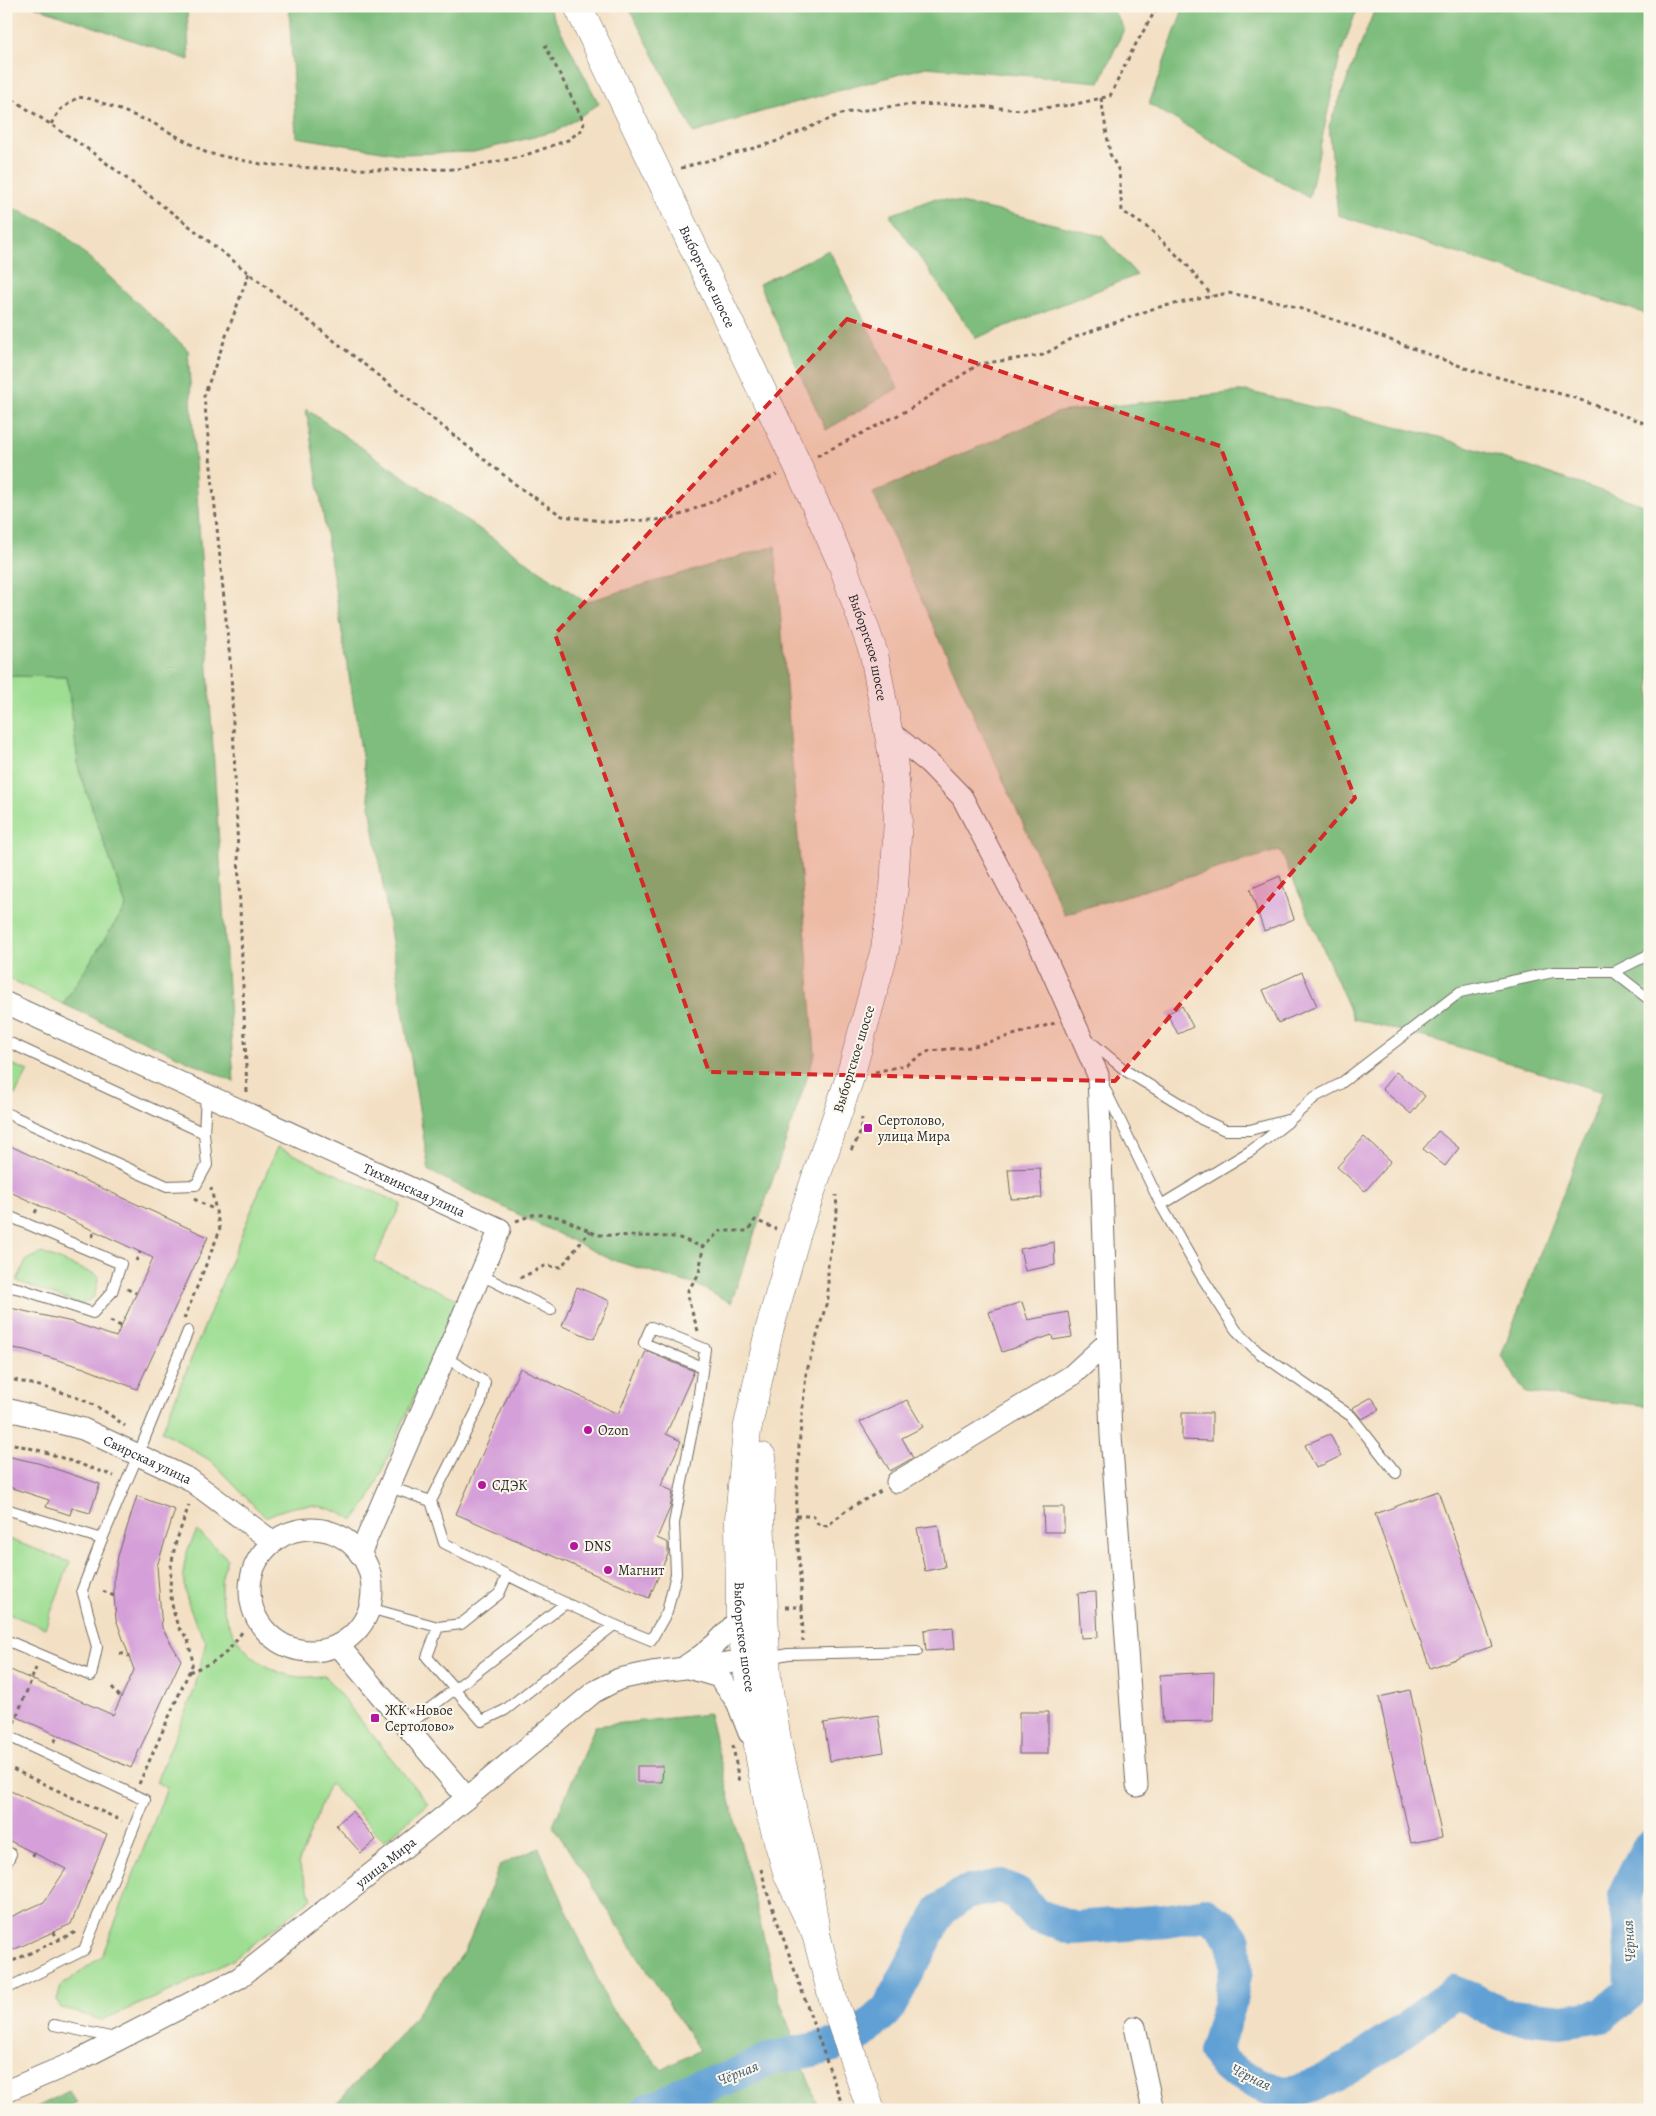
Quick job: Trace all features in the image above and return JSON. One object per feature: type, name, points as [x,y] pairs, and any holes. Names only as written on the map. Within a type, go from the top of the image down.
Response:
[{"type":"main road","name":"Выборгское шоссе","points":[[578,6],[798,466],[843,566],[874,654],[890,731],[898,819],[894,888],[885,949],[850,1077],[796,1236],[769,1331],[747,1430],[739,1519],[740,1617],[755,1660],[778,1746],[807,1873],[816,1934],[833,1999],[871,2110]]},
{"type":"main road","name":"Выборгское шоссе","points":[[769,1331],[755,1660],[760,1759],[770,1813],[788,1875],[816,1934]]},
{"type":"street","points":[[890,731],[930,763],[962,797],[1045,956],[1098,1075],[1111,1435],[1137,1786]]},
{"type":"street","name":"Тихвинская улица","points":[[6,1003],[500,1229]]},
{"type":"street","points":[[360,1554],[500,1229]]},
{"type":"street","points":[[897,1482],[1070,1376],[1108,1342]]},
{"type":"street","name":"Свирская улица","points":[[6,1409],[83,1429],[140,1450],[189,1478],[273,1542]]},
{"type":"street","points":[[319,1529],[342,1538],[360,1554],[369,1571],[372,1589],[369,1608],[362,1623],[352,1636],[338,1645],[314,1651],[288,1648],[266,1633],[253,1611],[249,1586],[256,1561],[273,1542],[295,1531],[319,1529]]},
{"type":"street","points":[[684,1667],[709,1652],[726,1636],[740,1617]]},
{"type":"street","points":[[338,1645],[468,1798]]},
{"type":"street","name":"улица Мира","points":[[6,2090],[77,2062],[119,2038],[239,1978],[468,1798],[594,1692],[619,1679],[684,1667],[755,1660]]},
{"type":"street","points":[[684,1667],[719,1677],[737,1702],[760,1759]]},
{"type":"street","points":[[1135,2027],[1153,2110]]},
{"type":"lane","points":[[1161,1205],[1252,1150],[1292,1119],[1315,1097],[1340,1084],[1460,992],[1553,972],[1614,972],[1650,954]]},
{"type":"lane","points":[[1614,972],[1650,1000]]},
{"type":"lane","points":[[1080,1034],[1099,1047],[1126,1071],[1182,1104],[1201,1119],[1225,1130],[1250,1130],[1292,1119]]},
{"type":"lane","points":[[6,1041],[204,1133]]},
{"type":"lane","points":[[1098,1075],[1161,1205],[1200,1274],[1236,1330],[1258,1352],[1351,1416],[1396,1473]]},
{"type":"lane","points":[[6,1113],[167,1186],[196,1185],[207,1165],[204,1133],[206,1096]]},
{"type":"lane","points":[[6,1215],[121,1264],[112,1292],[93,1313],[21,1289],[6,1286]]},
{"type":"lane","points":[[481,1275],[550,1310]]},
{"type":"lane","points":[[445,1357],[485,1382],[481,1402],[431,1501],[444,1543],[507,1576],[614,1625],[652,1640],[667,1612],[676,1574],[674,1523],[698,1401],[705,1349],[651,1327],[644,1343],[702,1367]]},
{"type":"lane","points":[[6,1640],[91,1676],[97,1647],[82,1590],[188,1331]]},
{"type":"lane","points":[[389,1487],[431,1501]]},
{"type":"lane","points":[[6,1509],[102,1539]]},
{"type":"lane","points":[[369,1608],[438,1627],[462,1624],[499,1594],[507,1576]]},
{"type":"lane","points":[[407,1726],[566,1603]]},
{"type":"lane","points":[[438,1627],[427,1657],[482,1722],[505,1710],[614,1625]]},
{"type":"lane","points":[[755,1660],[788,1654],[917,1651]]},
{"type":"lane","points":[[6,1735],[145,1800],[84,1950],[6,1989]]},
{"type":"lane","points":[[6,1852],[11,1854],[6,1864]]},
{"type":"lane","points":[[54,2025],[119,2038]]},
{"type":"path","points":[[658,174],[772,143],[844,113],[902,105],[953,104],[1022,110],[1072,105],[1110,96],[1133,49],[1158,6]]},
{"type":"path","points":[[51,124],[60,110],[78,97],[92,99],[151,122],[207,153],[261,164],[390,170],[458,169],[520,157],[568,140],[583,129],[584,122],[545,44]]},
{"type":"path","points":[[6,95],[92,152],[249,273],[519,487],[562,516],[609,522],[670,518],[798,466],[908,410],[980,364],[1043,355],[1073,338],[1155,308],[1228,293],[1280,302],[1347,324],[1471,370],[1572,397],[1650,425]]},
{"type":"path","points":[[1101,98],[1110,154],[1119,171],[1122,212],[1151,230],[1187,264],[1212,296]]},
{"type":"path","points":[[247,1093],[231,670],[204,396],[249,273]]},
{"type":"path","points":[[872,1077],[875,1071],[906,1065],[929,1051],[971,1047],[1053,1023],[1069,1026],[1080,1034]]},
{"type":"path","points":[[850,1151],[859,1137],[863,1108]]},
{"type":"path","points":[[806,1653],[803,1640],[796,1516],[799,1446],[806,1374],[828,1298],[828,1265],[837,1210],[836,1192]]},
{"type":"path","points":[[34,1214],[39,1205]]},
{"type":"path","points":[[216,1210],[220,1230]]},
{"type":"path","points":[[500,1229],[512,1222],[535,1214],[559,1217],[598,1235],[677,1236],[703,1247]]},
{"type":"path","points":[[705,1349],[697,1330],[688,1296],[688,1290],[699,1274],[703,1247],[720,1232],[748,1231],[755,1220],[777,1230]]},
{"type":"path","points":[[500,1284],[520,1278],[545,1266],[561,1266],[590,1232]]},
{"type":"path","points":[[136,1262],[140,1252]]},
{"type":"path","points":[[124,1288],[136,1294]]},
{"type":"path","points":[[110,1321],[121,1326]]},
{"type":"path","points":[[6,1378],[65,1392],[106,1411],[140,1450]]},
{"type":"path","points":[[6,1442],[45,1452],[120,1478]]},
{"type":"path","points":[[796,1516],[813,1516],[818,1524],[827,1526],[848,1509],[897,1482]]},
{"type":"path","points":[[118,1830],[193,1663],[188,1639],[178,1628],[173,1610],[170,1582],[170,1567],[174,1545],[189,1506]]},
{"type":"path","points":[[103,1591],[114,1596]]},
{"type":"path","points":[[777,1608],[802,1606]]},
{"type":"path","points":[[189,1672],[214,1662],[230,1649],[242,1632]]},
{"type":"path","points":[[120,1654],[129,1656]]},
{"type":"path","points":[[14,1723],[37,1665]]},
{"type":"path","points":[[112,1687],[121,1698]]},
{"type":"path","points":[[54,1742],[58,1735]]},
{"type":"path","points":[[6,1766],[122,1821]]},
{"type":"path","points":[[53,1932],[60,1939]]},
{"type":"path","points":[[7,1962],[77,1932]]},
{"type":"highlighted area","points":[[847,319],[1220,446],[1355,798],[1115,1081],[709,1072],[555,634]]},
{"type":"green space","points":[[34,6],[187,6],[189,60]]},
{"type":"green space","points":[[289,6],[548,6],[599,104],[557,131],[474,152],[400,154],[296,137]]},
{"type":"green space","points":[[628,6],[1111,6],[1124,29],[1100,82],[926,67],[757,113],[694,133]]},
{"type":"green space","points":[[1184,6],[1358,6],[1340,56],[1309,198],[1149,104]]},
{"type":"green space","points":[[1376,6],[1650,6],[1650,315],[1338,215],[1329,126]]},
{"type":"green space","points":[[936,198],[1013,214],[1102,236],[1137,275],[976,338],[890,215]]},
{"type":"green space","points":[[6,205],[56,227],[188,350],[234,1082],[63,1004],[126,906],[79,770],[67,677],[6,676]]},
{"type":"green space","points":[[829,250],[898,388],[826,430],[759,284]]},
{"type":"green space","points":[[1246,391],[1439,437],[1650,507],[1650,1406],[1526,1393],[1501,1356],[1602,1092],[1446,1043],[1354,1019],[1280,850],[1064,914],[873,493],[1059,412]]},
{"type":"green space","points":[[306,409],[585,602],[775,546],[815,1054],[731,1303],[699,1286],[612,1260],[429,1171]]},
{"type":"green space","points":[[6,676],[67,677],[79,770],[126,906],[63,1004],[6,977]]},
{"type":"green space","points":[[6,1062],[28,1071],[15,1095],[6,1091]]},
{"type":"green space","points":[[277,1147],[401,1204],[374,1261],[457,1299],[369,1500],[354,1520],[331,1509],[310,1505],[290,1508],[265,1517],[211,1461],[162,1431]]},
{"type":"green space","points":[[42,1253],[99,1276],[94,1297],[81,1305],[17,1281],[26,1260]]},
{"type":"green space","points":[[197,1531],[227,1558],[221,1582],[222,1602],[226,1618],[242,1646],[253,1657],[282,1673],[298,1677],[325,1676],[428,1804],[384,1841],[330,1783],[298,1864],[312,1898],[234,1959],[177,1988],[102,2020],[61,2008],[57,2001],[61,1986],[102,1956],[167,1788],[156,1782],[194,1691],[206,1641],[195,1621],[187,1600],[184,1578],[186,1556]]},
{"type":"green space","points":[[6,1538],[70,1562],[45,1628],[6,1613]]},
{"type":"green space","points":[[709,1714],[778,1996],[819,2110],[330,2110],[401,2034],[465,1951],[500,1865],[539,1848],[609,2005],[662,2070],[699,2050],[553,1826],[595,1726]]},
{"type":"green space","points":[[69,2091],[77,2103],[63,2110],[31,2110]]},
{"type":"building","points":[[1280,876],[1294,919],[1264,931],[1250,889]]},
{"type":"building","points":[[1302,972],[1317,1006],[1278,1023],[1263,990]]},
{"type":"building","points":[[1182,1006],[1193,1027],[1178,1034],[1167,1014]]},
{"type":"building","points":[[1396,1072],[1425,1096],[1411,1114],[1382,1089]]},
{"type":"building","points":[[1438,1131],[1459,1148],[1445,1166],[1423,1149]]},
{"type":"building","points":[[1364,1137],[1391,1161],[1365,1191],[1337,1167]]},
{"type":"building","points":[[6,1144],[208,1237],[137,1389],[84,1368],[25,1350],[6,1347],[6,1307],[72,1322],[116,1337],[153,1258],[6,1190]]},
{"type":"building","points":[[1040,1168],[1042,1198],[1011,1199],[1008,1169]]},
{"type":"building","points":[[1054,1242],[1055,1265],[1025,1271],[1020,1249]]},
{"type":"building","points":[[577,1287],[610,1301],[594,1339],[562,1326]]},
{"type":"building","points":[[1022,1302],[1028,1320],[1068,1312],[1072,1337],[1053,1340],[1052,1335],[1002,1352],[989,1312]]},
{"type":"building","points":[[646,1351],[694,1371],[666,1434],[681,1441],[661,1486],[673,1491],[670,1508],[657,1538],[668,1543],[668,1554],[649,1598],[456,1514],[520,1368],[618,1414]]},
{"type":"building","points":[[1372,1397],[1379,1410],[1362,1419],[1352,1408]]},
{"type":"building","points":[[907,1400],[923,1427],[902,1438],[913,1458],[890,1471],[860,1422]]},
{"type":"building","points":[[1182,1413],[1212,1413],[1212,1441],[1182,1440]]},
{"type":"building","points":[[1330,1434],[1341,1456],[1316,1468],[1305,1445]]},
{"type":"building","points":[[6,1456],[38,1463],[100,1484],[90,1513],[72,1508],[70,1515],[46,1507],[49,1500],[6,1486]]},
{"type":"building","points":[[1438,1491],[1493,1646],[1430,1668],[1375,1514]]},
{"type":"building","points":[[137,1496],[175,1510],[157,1566],[162,1628],[181,1660],[131,1768],[6,1712],[6,1668],[113,1715],[134,1670],[116,1619],[114,1578],[118,1556]]},
{"type":"building","points":[[1043,1507],[1064,1507],[1064,1532],[1044,1532]]},
{"type":"building","points":[[938,1525],[945,1567],[925,1571],[917,1528]]},
{"type":"building","points":[[1096,1592],[1098,1637],[1081,1638],[1078,1593]]},
{"type":"building","points":[[953,1627],[955,1649],[926,1651],[924,1630]]},
{"type":"building","points":[[1214,1672],[1213,1721],[1163,1722],[1160,1675]]},
{"type":"building","points":[[1410,1690],[1442,1837],[1411,1843],[1379,1697]]},
{"type":"building","points":[[1019,1712],[1048,1712],[1048,1754],[1019,1754]]},
{"type":"building","points":[[878,1715],[884,1752],[830,1761],[824,1723]]},
{"type":"building","points":[[637,1766],[663,1766],[662,1782],[637,1782]]},
{"type":"building","points":[[6,1789],[107,1834],[71,1924],[6,1953],[6,1919],[44,1902],[66,1869],[6,1839]]},
{"type":"building","points":[[352,1811],[376,1840],[361,1853],[336,1825]]},
{"type":"waterway","name":"Чёрная","points":[[856,2038],[888,2009],[941,1910],[965,1893],[1001,1886],[1017,1893],[1035,1915],[1074,1928],[1166,1921],[1205,1914],[1220,1923],[1234,1940],[1236,1970],[1229,2006],[1215,2051],[1231,2070],[1253,2082],[1282,2092],[1299,2090],[1345,2070],[1370,2054],[1454,1992],[1502,2015],[1561,2021],[1603,2015],[1632,1991],[1630,1933],[1625,1893],[1646,1851],[1650,1847]]},
{"type":"waterway","name":"Чёрная","points":[[648,2110],[663,2105],[690,2089],[727,2079],[773,2058],[831,2046]]},
{"type":"place","name":"Сертолово, улица Мира","points":[[868,1128]]},
{"type":"place","name":"Ozon","points":[[588,1430]]},
{"type":"place","name":"СДЭК","points":[[482,1485]]},
{"type":"place","name":"DNS","points":[[574,1546]]},
{"type":"place","name":"Магнит","points":[[608,1570]]},
{"type":"place","name":"ЖК «Новое Сертолово»","points":[[375,1718]]}]
